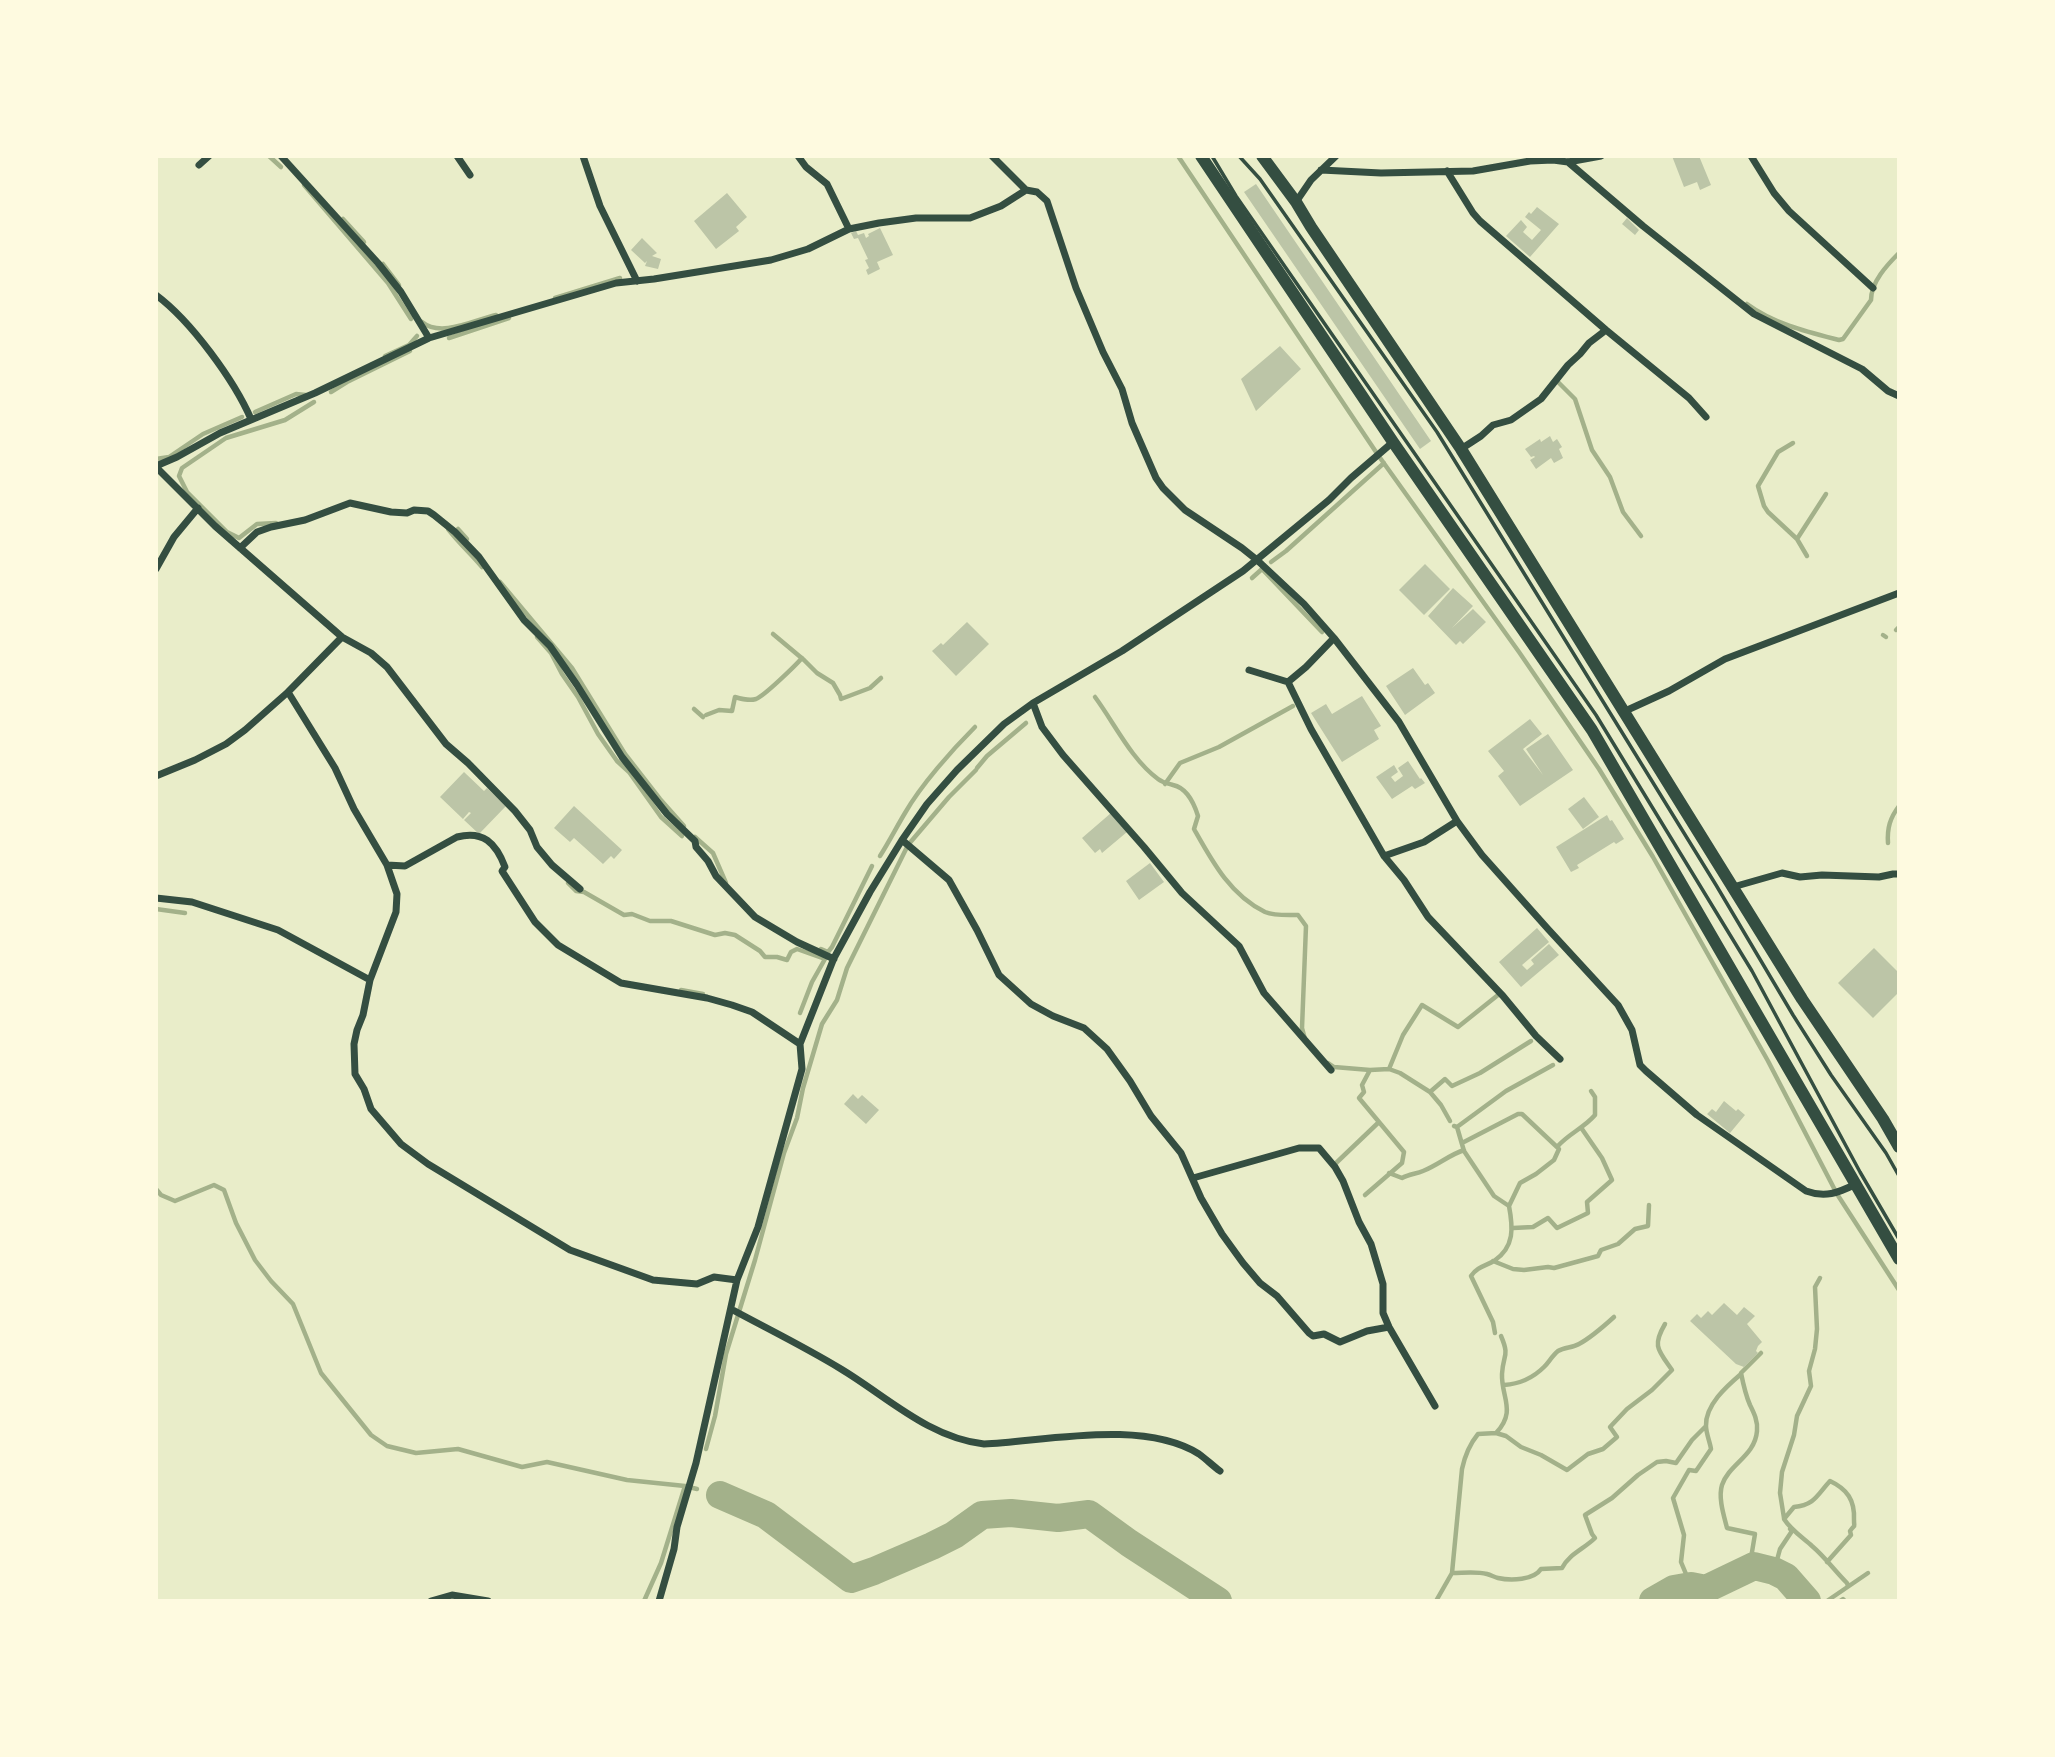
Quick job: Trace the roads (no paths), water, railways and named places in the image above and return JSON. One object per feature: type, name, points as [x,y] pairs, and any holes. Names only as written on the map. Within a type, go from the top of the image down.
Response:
[{"type":"highway","points":[[1201,156],[1393,442],[1592,730],[1899,1259]]},
{"type":"highway","points":[[1262,156],[1296,202],[1461,449],[1801,999],[1883,1119],[1899,1147]]},
{"type":"street","points":[[199,165],[209,156]]},
{"type":"street","points":[[281,156],[378,262],[401,292],[429,338]]},
{"type":"street","points":[[457,156],[470,175]]},
{"type":"street","points":[[583,156],[600,206],[637,281]]},
{"type":"street","points":[[798,156],[806,167],[827,184],[849,229]]},
{"type":"street","points":[[992,156],[1026,190],[1037,192],[1047,201],[1076,288],[1122,389],[1132,423],[1156,478],[1168,495],[1257,560],[1304,604],[1334,638],[1399,722],[1457,821],[1482,855],[1618,1004],[1632,1030],[1640,1065],[1697,1115],[1806,1191],[1822,1195],[1837,1194],[1856,1184]]},
{"type":"street","points":[[1296,202],[1321,170],[1336,156]]},
{"type":"street","points":[[1321,170],[1381,173],[1474,171],[1530,161],[1568,162],[1601,156]]},
{"type":"street","points":[[1751,156],[1789,212],[1873,288]]},
{"type":"street","points":[[1568,162],[1754,314],[1795,337],[1834,353],[1862,369],[1888,391],[1899,396]]},
{"type":"street","points":[[1447,171],[1480,221],[1689,398],[1706,417]]},
{"type":"street","points":[[580,889],[552,865],[537,847],[530,830],[515,811],[446,744],[387,667],[372,653],[342,637],[240,548],[156,466],[251,419],[315,393],[429,338],[616,283],[771,260],[808,249],[849,229],[900,220],[970,218],[1001,206],[1026,190]]},
{"type":"street","points":[[156,295],[204,343],[244,403],[251,419]]},
{"type":"street","points":[[1461,449],[1493,425],[1511,420],[1541,399],[1568,365],[1606,330]]},
{"type":"street","points":[[659,1601],[696,1464],[737,1280],[758,1227],[799,1082],[802,1069],[800,1044],[834,959],[902,839],[957,770],[1004,724],[1033,703],[1122,651],[1257,560],[1393,442]]},
{"type":"street","points":[[240,548],[257,532],[305,520],[350,503],[391,512],[407,513],[414,510],[434,515],[456,532],[479,557],[524,620],[550,646],[622,757],[667,814],[695,841],[696,847],[724,885],[755,917],[797,942],[834,959]]},
{"type":"street","points":[[156,569],[174,537],[198,508]]},
{"type":"street","points":[[1623,712],[1669,691],[1725,659],[1899,593]]},
{"type":"street","points":[[156,776],[226,744],[245,730],[288,692],[342,637]]},
{"type":"street","points":[[1288,682],[1334,638]]},
{"type":"street","points":[[1249,670],[1288,682],[1311,729],[1384,856],[1404,880],[1428,918],[1560,1059]]},
{"type":"street","points":[[288,692],[335,768],[354,809],[396,885],[396,912],[370,980],[354,1044],[355,1074],[364,1088],[371,1109],[401,1144],[428,1164],[570,1250],[653,1280],[698,1284],[714,1277],[737,1280]]},
{"type":"street","points":[[1033,703],[1042,726],[1063,755],[1129,828],[1182,893],[1239,946],[1264,993],[1331,1070]]},
{"type":"street","points":[[1384,856],[1424,842],[1457,821]]},
{"type":"street","points":[[387,866],[405,866],[457,838],[480,835],[502,859],[505,867],[502,871],[535,922],[566,951],[621,983],[707,998],[752,1012],[800,1044]]},
{"type":"street","points":[[902,839],[949,880],[999,975],[1031,1004],[1083,1028],[1107,1049],[1151,1116],[1181,1153],[1201,1198],[1222,1234],[1243,1263],[1309,1333],[1313,1336],[1324,1334],[1340,1342],[1367,1331],[1389,1327]]},
{"type":"street","points":[[1733,887],[1782,873],[1800,877],[1879,877],[1899,874]]},
{"type":"street","points":[[156,898],[192,902],[278,930],[370,980]]},
{"type":"street","points":[[1193,1178],[1298,1148],[1319,1148],[1343,1181],[1371,1244],[1383,1284],[1383,1313],[1389,1327],[1435,1406]]},
{"type":"street","points":[[731,1309],[812,1352],[922,1421],[965,1441],[992,1443],[1132,1434],[1197,1453],[1220,1471]]},
{"type":"street","points":[[431,1601],[452,1595],[488,1601]]},
{"type":"lane","points":[[1212,156],[1236,196],[1596,715],[1752,971],[1899,1239]]},
{"type":"lane","points":[[1240,156],[1266,188],[1437,432],[1793,1015],[1899,1176]]},
{"type":"waterway","points":[[269,156],[281,167]]},
{"type":"waterway","points":[[1178,156],[1378,455],[1599,769],[1653,857],[1768,1061],[1837,1194],[1899,1290]]},
{"type":"waterway","points":[[304,185],[388,283],[411,319]]},
{"type":"waterway","points":[[343,219],[364,242]]},
{"type":"waterway","points":[[1747,304],[1768,317],[1792,326],[1843,339],[1871,300],[1880,274],[1899,253]]},
{"type":"waterway","points":[[383,264],[399,285]]},
{"type":"waterway","points":[[555,298],[620,278]]},
{"type":"waterway","points":[[422,322],[438,328],[448,328],[496,315]]},
{"type":"waterway","points":[[449,338],[509,318]]},
{"type":"waterway","points":[[385,356],[409,345],[417,336]]},
{"type":"waterway","points":[[331,392],[410,351]]},
{"type":"waterway","points":[[1557,381],[1575,399],[1592,450],[1610,477],[1623,512],[1641,536]]},
{"type":"waterway","points":[[255,412],[296,394],[306,395]]},
{"type":"waterway","points":[[276,523],[257,524],[239,538],[227,532],[187,492],[179,476],[182,468],[226,438],[285,420],[314,402]]},
{"type":"waterway","points":[[156,459],[169,457],[203,434],[242,417]]},
{"type":"waterway","points":[[1793,443],[1778,452],[1758,486],[1768,512],[1797,539],[1807,556]]},
{"type":"waterway","points":[[1271,562],[1384,463]]},
{"type":"waterway","points":[[1797,539],[1826,494]]},
{"type":"waterway","points":[[448,529],[482,567]]},
{"type":"waterway","points":[[458,529],[467,539]]},
{"type":"waterway","points":[[1252,578],[1262,569],[1322,632]]},
{"type":"waterway","points":[[500,582],[572,668],[625,754],[684,826]]},
{"type":"waterway","points":[[1896,630],[1899,627]]},
{"type":"waterway","points":[[773,634],[817,673],[833,683],[841,699],[870,688],[881,678]]},
{"type":"waterway","points":[[537,637],[551,653],[598,734],[617,761],[629,772],[661,817],[682,836]]},
{"type":"waterway","points":[[706,715],[719,710],[732,711],[735,697],[751,700],[760,697],[802,658]]},
{"type":"waterway","points":[[1095,697],[1148,771],[1165,783],[1182,789],[1189,797],[1198,816],[1194,829],[1215,865],[1232,887],[1265,912],[1298,915],[1306,926],[1302,1028],[1305,1039]]},
{"type":"waterway","points":[[1165,784],[1180,763],[1219,747],[1293,706]]},
{"type":"waterway","points":[[694,709],[703,717]]},
{"type":"waterway","points":[[977,768],[1026,723]]},
{"type":"waterway","points":[[880,856],[919,791],[975,727]]},
{"type":"waterway","points":[[706,1449],[726,1354],[784,1153],[797,1118],[822,1024],[837,1000],[847,968],[908,845],[976,770]]},
{"type":"waterway","points":[[1888,843],[1890,823],[1899,806]]},
{"type":"waterway","points":[[695,837],[713,853],[726,883]]},
{"type":"waterway","points":[[821,949],[828,952],[832,947],[872,866]]},
{"type":"waterway","points":[[568,883],[576,891],[584,892],[624,915],[632,914],[650,921],[671,921],[715,935],[735,935],[765,957],[787,960],[791,952],[797,949],[825,959],[812,982],[800,1013]]},
{"type":"waterway","points":[[156,909],[185,913]]},
{"type":"waterway","points":[[681,990],[703,994]]},
{"type":"waterway","points":[[1389,1069],[1403,1035],[1422,1005],[1458,1027],[1498,995]]},
{"type":"waterway","points":[[1430,1092],[1445,1079],[1452,1086],[1480,1073],[1531,1041]]},
{"type":"waterway","points":[[1328,1063],[1334,1067],[1389,1069],[1400,1073],[1430,1092],[1450,1121]]},
{"type":"waterway","points":[[1457,1127],[1506,1091],[1553,1065]]},
{"type":"waterway","points":[[1335,1164],[1379,1122],[1359,1098],[1364,1092],[1362,1085],[1370,1070]]},
{"type":"waterway","points":[[1462,1143],[1522,1114],[1557,1147],[1595,1115],[1595,1097],[1591,1091]]},
{"type":"waterway","points":[[1365,1195],[1402,1163],[1404,1152],[1379,1122]]},
{"type":"waterway","points":[[1454,1126],[1457,1127],[1464,1151],[1494,1196],[1509,1206],[1512,1229],[1506,1249],[1494,1261],[1471,1276],[1493,1322],[1495,1333]]},
{"type":"waterway","points":[[1513,1228],[1533,1227],[1548,1218],[1557,1228],[1588,1213],[1587,1202],[1612,1180],[1602,1158],[1582,1129]]},
{"type":"waterway","points":[[1509,1206],[1520,1183],[1554,1160],[1559,1149],[1557,1147]]},
{"type":"waterway","points":[[1389,1173],[1402,1178],[1428,1169],[1464,1150]]},
{"type":"waterway","points":[[156,1189],[161,1195],[175,1201],[214,1185],[224,1190],[236,1223],[255,1260],[293,1304],[321,1373],[371,1435],[387,1446],[416,1453],[458,1449],[522,1467],[547,1462],[627,1480],[697,1489]]},
{"type":"waterway","points":[[1493,1261],[1513,1269],[1524,1270],[1554,1268],[1598,1256],[1601,1250],[1618,1244],[1635,1229],[1648,1226],[1649,1205]]},
{"type":"waterway","points":[[1784,1518],[1780,1493],[1782,1472],[1797,1416],[1811,1386],[1809,1371],[1817,1329],[1815,1287],[1820,1278]]},
{"type":"waterway","points":[[1504,1385],[1520,1382],[1535,1374],[1558,1351],[1584,1341],[1614,1317]]},
{"type":"waterway","points":[[1496,1433],[1567,1470],[1588,1454],[1603,1449],[1617,1437],[1610,1427],[1672,1370],[1658,1348],[1665,1324]]},
{"type":"waterway","points":[[1436,1601],[1452,1573],[1462,1469],[1466,1455],[1478,1434],[1496,1433],[1506,1418],[1502,1382],[1506,1352],[1501,1336]]},
{"type":"waterway","points":[[1754,1566],[1750,1564],[1755,1534],[1727,1528],[1721,1496],[1725,1478],[1747,1454],[1755,1440],[1756,1420],[1741,1373],[1761,1353]]},
{"type":"waterway","points":[[1691,1586],[1681,1562],[1684,1535],[1673,1498],[1689,1470],[1696,1471],[1711,1449],[1706,1426],[1713,1403],[1741,1374]]},
{"type":"waterway","points":[[1452,1573],[1478,1573],[1515,1579],[1528,1577],[1541,1569],[1562,1568],[1573,1555],[1595,1538],[1585,1515],[1612,1498],[1657,1462],[1676,1463],[1706,1426]]},
{"type":"waterway","points":[[1827,1562],[1851,1535],[1850,1531],[1854,1525],[1849,1496],[1830,1481],[1815,1498],[1807,1504],[1794,1507],[1784,1519],[1826,1559],[1830,1564],[1838,1574],[1843,1578],[1848,1586]]},
{"type":"waterway","points":[[644,1601],[661,1563],[685,1486]]},
{"type":"waterway","points":[[720,1495],[766,1515],[851,1579],[932,1546],[954,1535],[982,1515],[1011,1513],[1058,1518],[1089,1514],[1218,1601]]},
{"type":"waterway","points":[[1774,1571],[1780,1549],[1792,1531],[1790,1529]]},
{"type":"waterway","points":[[1653,1601],[1674,1589],[1691,1586],[1706,1589],[1754,1566],[1786,1577],[1807,1601]]},
{"type":"waterway","points":[[1827,1601],[1868,1573]]},
{"type":"waterway","points":[[1840,1601],[1845,1601]]}]
